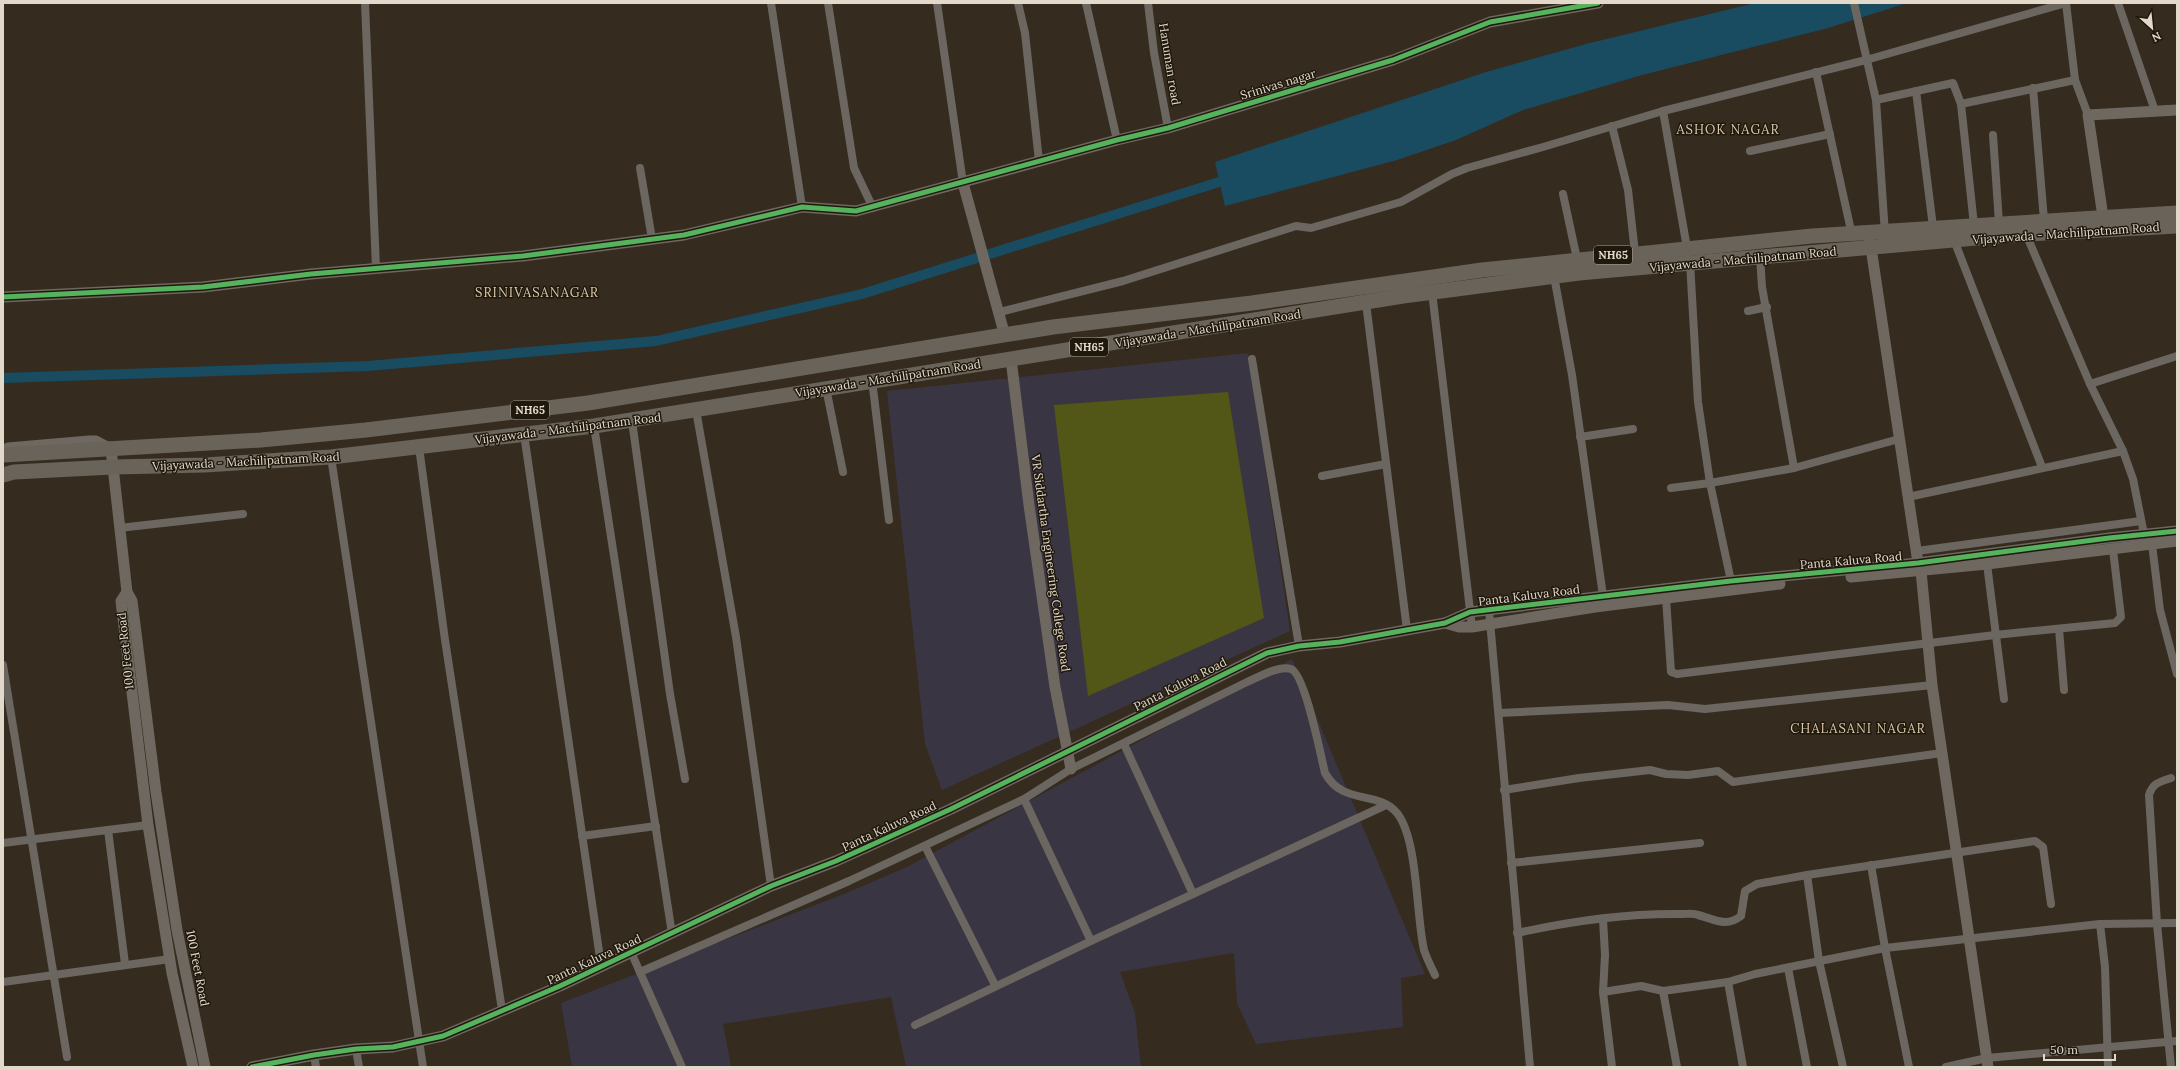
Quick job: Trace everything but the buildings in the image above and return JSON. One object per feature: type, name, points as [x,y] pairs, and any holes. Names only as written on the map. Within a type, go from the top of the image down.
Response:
[{"type":"highway","name":"Vijayawada - Machilipatnam Road","points":[[3,475],[14,472],[113,467],[205,465],[331,457],[594,426],[632,421],[872,380],[1432,292],[1554,276],[1689,255],[1852,233],[2177,212]]},
{"type":"highway","name":"Vijayawada - Machilipatnam Road","points":[[3,455],[206,443],[366,430],[588,403],[1053,327],[1252,303],[1482,270],[1577,259],[1635,253],[1760,256],[1852,250],[2026,234],[2177,226]]},
{"type":"highway","points":[[205,465],[206,443]]},
{"type":"street","points":[[366,3],[376,268]]},
{"type":"street","points":[[771,3],[802,207]]},
{"type":"street","points":[[828,3],[854,168],[872,208]]},
{"type":"street","points":[[937,3],[963,183],[1000,312],[1005,336]]},
{"type":"street","points":[[1018,3],[1027,48],[1039,161]]},
{"type":"street","points":[[1086,3],[1116,140]]},
{"type":"street","name":"Hanuman road","points":[[1148,3],[1154,53],[1168,128]]},
{"type":"street","name":"Srinivas nagar","points":[[3,297],[203,286],[376,268],[522,256],[684,235],[802,207],[850,212],[872,208],[1116,140],[1168,128],[1393,60],[1490,22],[1598,3]]},
{"type":"street","points":[[1854,3],[1876,100],[1885,232],[1878,247]]},
{"type":"street","points":[[1000,312],[1123,280],[1296,226],[1311,228],[1401,202],[1452,174],[1467,168],[1664,111],[1866,60],[2066,3],[2075,80],[2088,116],[2103,217]]},
{"type":"street","points":[[2118,3],[2155,111]]},
{"type":"street","points":[[1816,72],[1852,233],[1852,250]]},
{"type":"street","points":[[1961,104],[2075,80]]},
{"type":"street","points":[[1876,100],[1953,83],[1961,104],[1974,225]]},
{"type":"street","points":[[2033,88],[2044,220]]},
{"type":"street","points":[[1916,91],[1933,228]]},
{"type":"street","points":[[2088,116],[2177,110]]},
{"type":"street","points":[[1664,111],[1689,255],[1698,402],[1710,483],[1731,581]]},
{"type":"street","points":[[1612,126],[1628,190],[1635,253]]},
{"type":"street","points":[[1750,151],[1830,134]]},
{"type":"street","points":[[1993,135],[1999,223]]},
{"type":"street","points":[[640,168],[652,239]]},
{"type":"street","points":[[1563,194],[1577,259]]},
{"type":"street","points":[[1869,232],[1878,247],[1899,439],[1920,567],[1932,685],[1987,1063]]},
{"type":"street","points":[[2026,234],[2090,384],[2123,450],[2133,479],[2144,534]]},
{"type":"street","points":[[1954,240],[2042,467]]},
{"type":"street","points":[[1760,256],[1794,468]]},
{"type":"street","points":[[1554,276],[1572,375],[1603,596]]},
{"type":"street","points":[[1432,292],[1472,627]]},
{"type":"street","points":[[1366,303],[1407,630]]},
{"type":"street","points":[[1748,311],[1767,307]]},
{"type":"street","points":[[2090,384],[2177,356]]},
{"type":"street","name":"VR Siddartha Engineering College Road","points":[[1011,359],[1030,513],[1055,687],[1071,769]]},
{"type":"street","points":[[1252,360],[1299,646]]},
{"type":"street","points":[[872,380],[890,520]]},
{"type":"street","points":[[826,388],[843,472]]},
{"type":"street","points":[[696,410],[736,637],[771,886]]},
{"type":"street","points":[[632,421],[670,694],[685,779]]},
{"type":"street","points":[[594,426],[672,934]]},
{"type":"street","points":[[1580,437],[1633,429]]},
{"type":"street","points":[[524,434],[601,965]]},
{"type":"street","points":[[1671,488],[1710,483],[1794,468],[1899,439]]},
{"type":"street","points":[[3,448],[89,441],[101,443],[111,448],[127,592]]},
{"type":"street","points":[[419,447],[445,640],[502,1010]]},
{"type":"street","points":[[1908,498],[2123,450]]},
{"type":"street","points":[[331,457],[423,1067]]},
{"type":"street","points":[[1322,476],[1386,464]]},
{"type":"street","points":[[119,528],[243,514]]},
{"type":"street","points":[[1917,551],[2141,521]]},
{"type":"street","name":"Panta Kaluva Road","points":[[1444,623],[1458,627],[1472,627],[1666,598],[1920,567],[2144,534],[2177,531]]},
{"type":"street","name":"Panta Kaluva Road","points":[[252,1067],[314,1054],[356,1049],[393,1047],[419,1043],[443,1036],[560,986],[601,965],[672,934],[771,886],[836,861],[958,805],[1267,653],[1299,646],[1340,642],[1444,623],[1470,612],[1731,581],[1920,567],[1987,564],[2113,550],[2177,541]]},
{"type":"street","points":[[2152,544],[2160,610],[2177,674]]},
{"type":"street","points":[[1666,598],[1671,672],[1674,674],[1995,635],[2116,623],[2119,619],[2121,611],[2113,550]]},
{"type":"street","points":[[1987,564],[2004,699]]},
{"type":"street","name":"100 Feet Road","points":[[193,1067],[170,959],[148,825],[121,601],[127,592],[132,601],[153,769],[177,930],[204,1067]]},
{"type":"street","points":[[1489,610],[1500,713],[1504,790],[1530,1067]]},
{"type":"street","points":[[2059,629],[2064,690]]},
{"type":"street","points":[[3,665],[67,1057]]},
{"type":"street","points":[[640,972],[926,846],[1024,799],[1071,769],[1248,682],[1272,672],[1289,668],[1294,670],[1300,678],[1325,773],[1331,784],[1343,792],[1386,804],[1397,813],[1410,842],[1424,950],[1435,975]]},
{"type":"street","points":[[1500,713],[1668,705],[1705,709],[1932,685]]},
{"type":"street","points":[[1124,744],[1193,894]]},
{"type":"street","points":[[1504,790],[1579,778],[1650,770],[1666,774],[1688,775],[1718,771],[1733,782],[1942,753]]},
{"type":"street","points":[[2171,778],[2156,782],[2149,795],[2157,924],[2173,1041],[2171,1067]]},
{"type":"street","points":[[1024,799],[1091,940]]},
{"type":"street","points":[[915,1025],[1091,940],[1386,804]]},
{"type":"street","points":[[3,843],[148,825]]},
{"type":"street","points":[[582,836],[656,826]]},
{"type":"street","points":[[108,830],[125,964]]},
{"type":"street","points":[[1517,933],[1559,924],[1655,913],[1697,914],[1722,923],[1731,922],[1741,916],[1745,892],[1751,887],[1807,875],[2035,841],[2040,843],[2043,847],[2051,904]]},
{"type":"street","points":[[1511,863],[1700,843]]},
{"type":"street","points":[[926,846],[995,986]]},
{"type":"street","points":[[1871,865],[1885,948],[1909,1067]]},
{"type":"street","points":[[1807,875],[1819,961],[1843,1067]]},
{"type":"street","points":[[1603,919],[1605,955],[1603,992],[1612,1067]]},
{"type":"street","points":[[1603,992],[1641,986],[1663,991],[1728,982],[1819,961],[1885,948],[1969,940],[2100,924],[2177,923]]},
{"type":"street","points":[[2100,924],[2105,967],[2106,1047],[2108,1067]]},
{"type":"street","points":[[631,952],[682,1067]]},
{"type":"street","points":[[3,982],[53,973],[170,959]]},
{"type":"street","points":[[1788,968],[1807,1067]]},
{"type":"street","points":[[1728,982],[1743,1067]]},
{"type":"street","points":[[1663,991],[1677,1067]]},
{"type":"street","points":[[1946,1067],[2106,1047],[2173,1041]]},
{"type":"street","points":[[356,1049],[359,1067]]},
{"type":"street","points":[[314,1054],[316,1067]]},
{"type":"shaded area","points":[[1248,353],[1290,631],[942,790],[925,744],[887,391]]},
{"type":"shaded area","points":[[1292,659],[1425,974],[1401,978],[1403,1027],[1256,1044],[1237,1003],[1234,953],[1120,972],[1135,1013],[1141,1067],[906,1067],[891,997],[723,1024],[731,1067],[572,1067],[561,1003],[844,894],[907,867]]},
{"type":"green space","points":[[1228,392],[1264,618],[1088,696],[1054,405]]},
{"type":"water","points":[[1755,3],[1907,3],[1828,28],[1642,75],[1523,110],[1456,140],[1397,160],[1225,206],[1215,162],[1486,72],[1586,44]]},
{"type":"waterway","points":[[3,378],[368,366],[656,341],[862,294],[1232,178]]},
{"type":"cycle path","points":[[3,297],[203,287],[311,274],[523,256],[684,235],[802,207],[856,211],[1117,140],[1168,128],[1393,60],[1490,22],[1598,3]]},
{"type":"cycle path","points":[[252,1067],[314,1055],[356,1049],[393,1047],[443,1036],[560,986],[771,886],[836,861],[951,809],[1267,653],[1299,646],[1340,642],[1445,623],[1470,612],[1731,581],[1918,563],[2109,538],[2177,531]]},
{"type":"district","name":"ASHOK NAGAR","points":[[1728,129]]},
{"type":"district","name":"SRINIVASANAGAR","points":[[537,292]]},
{"type":"district","name":"CHALASANI NAGAR","points":[[1858,728]]}]
